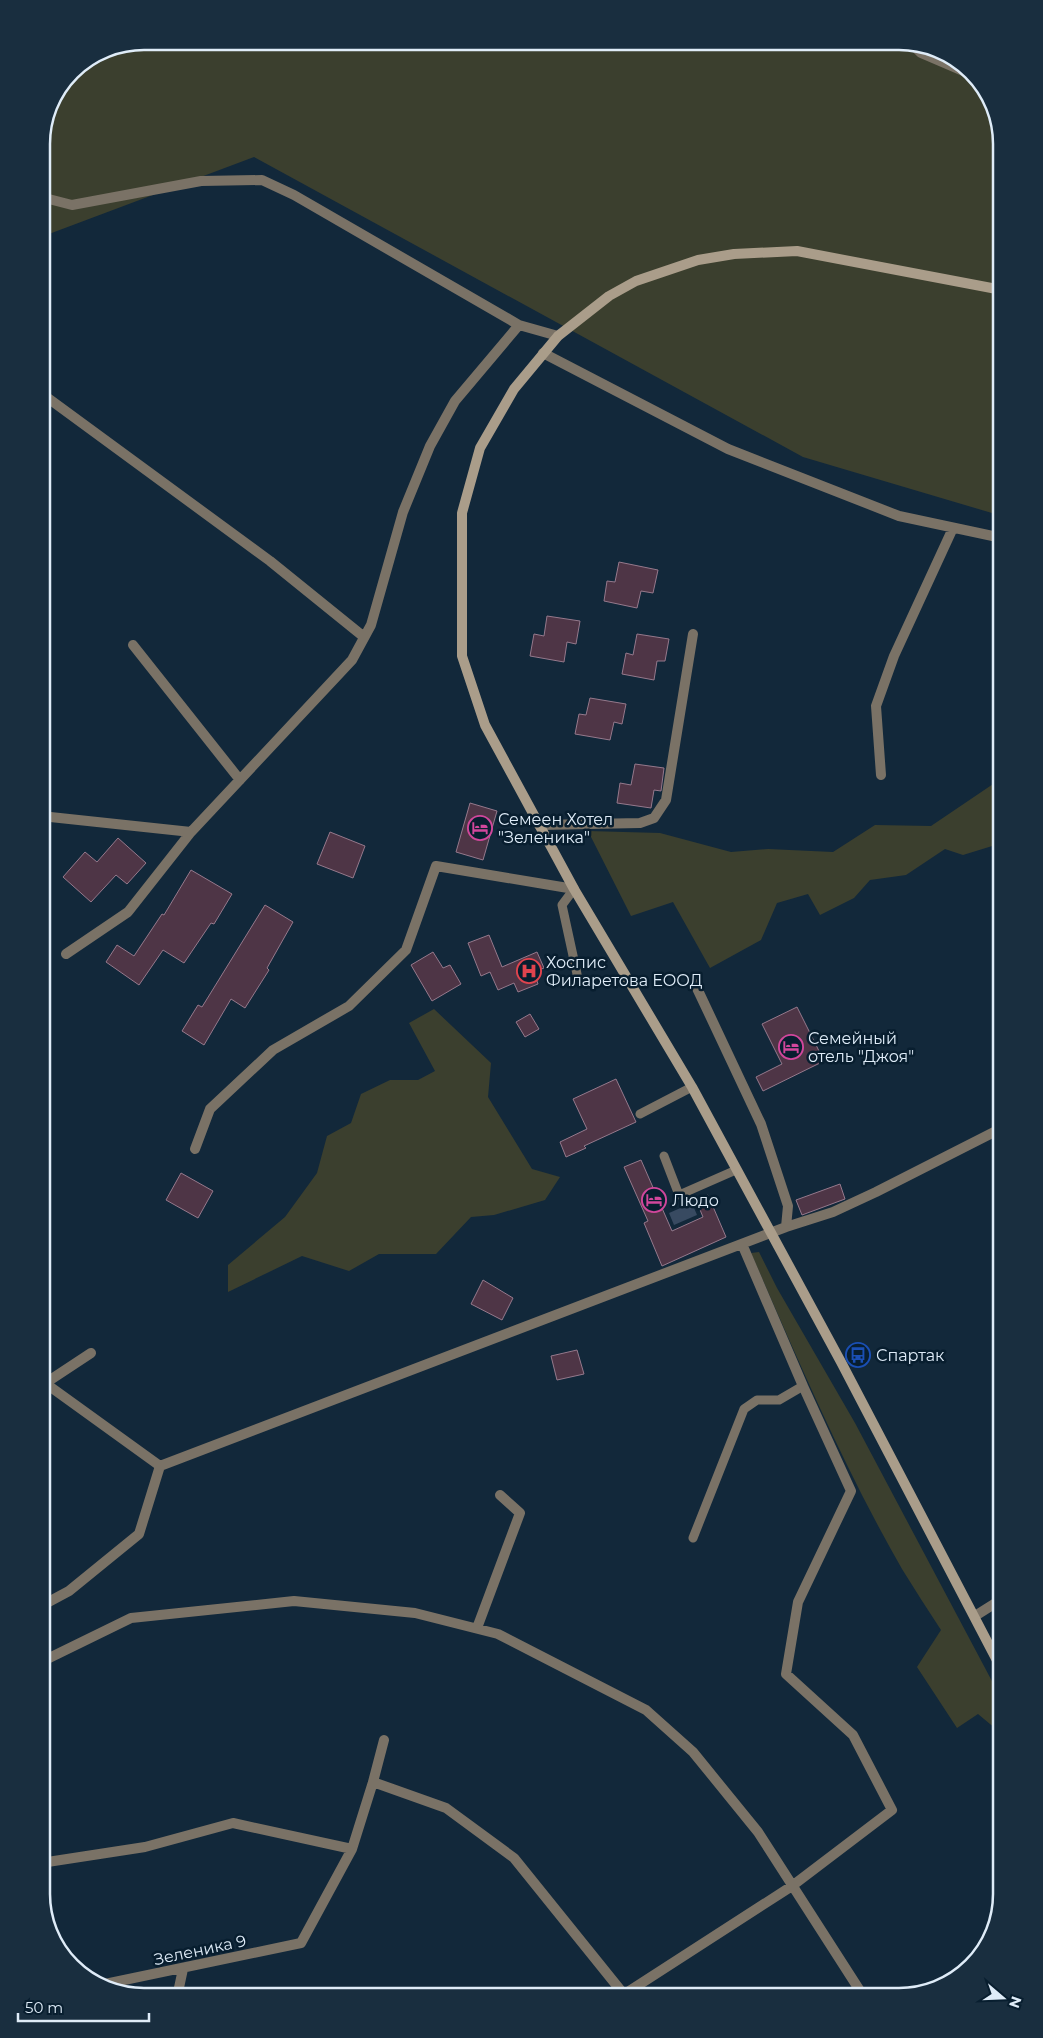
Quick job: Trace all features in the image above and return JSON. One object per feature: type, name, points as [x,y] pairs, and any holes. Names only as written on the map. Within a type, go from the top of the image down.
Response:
[{"type":"main road","points":[[993,288],[797,251],[734,254],[698,260],[636,281],[609,296],[558,336],[514,389],[480,448],[462,513],[462,656],[485,725],[574,889],[692,1088],[771,1232],[993,1653]]},
{"type":"street","points":[[921,53],[950,65]]},
{"type":"street","points":[[50,199],[72,205],[201,181],[262,180],[294,195],[519,325],[558,336]]},
{"type":"street","points":[[66,954],[128,912],[191,832],[352,660],[371,625],[403,512],[430,446],[455,401],[519,325]]},
{"type":"street","points":[[543,353],[728,449],[899,516],[993,536]]},
{"type":"street","points":[[50,400],[270,560],[364,637]]},
{"type":"street","points":[[881,775],[876,706],[894,656],[953,528]]},
{"type":"street","points":[[539,825],[640,823],[654,818],[666,800],[693,634]]},
{"type":"street","points":[[133,645],[240,780]]},
{"type":"street","points":[[50,817],[191,832]]},
{"type":"street","points":[[195,1149],[210,1110],[273,1050],[349,1006],[406,950],[436,866],[574,889]]},
{"type":"street","points":[[695,984],[761,1124],[788,1206],[786,1226]]},
{"type":"street","points":[[160,1466],[786,1226],[833,1212],[993,1133]]},
{"type":"street","points":[[635,1988],[792,1886],[892,1810],[853,1735],[786,1674],[798,1602],[851,1491],[803,1386],[742,1244]]},
{"type":"street","points":[[50,1379],[91,1353]]},
{"type":"street","points":[[50,1389],[160,1466]]},
{"type":"street","points":[[50,1601],[69,1591],[139,1534],[160,1466]]},
{"type":"street","points":[[477,1628],[520,1513],[500,1495]]},
{"type":"street","points":[[50,1658],[131,1618],[294,1601],[415,1613],[498,1634],[646,1710],[693,1752],[758,1832],[858,1988]]},
{"type":"street","points":[[974,1616],[993,1604]]},
{"type":"street","points":[[50,1862],[145,1847],[233,1823],[352,1849],[384,1740]]},
{"type":"street","points":[[373,1782],[446,1808],[514,1858],[617,1988]]},
{"type":"street","name":"Зеленика 9","points":[[113,1983],[301,1943],[352,1849]]},
{"type":"street","points":[[178,1988],[182,1969]]},
{"type":"lane","points":[[574,889],[562,905],[577,974]]},
{"type":"lane","points":[[640,1114],[692,1088]]},
{"type":"lane","points":[[664,1156],[680,1195],[736,1170]]},
{"type":"lane","points":[[693,1538],[744,1409],[756,1400],[779,1400],[803,1386]]},
{"type":"green space","points":[[138,50],[905,50],[929,55],[940,60],[961,73],[977,92],[986,108],[993,138],[993,513],[803,457],[254,157],[50,234],[50,138],[57,108],[73,82],[87,69],[108,57],[126,52]]},
{"type":"green space","points":[[993,784],[993,846],[963,855],[945,849],[906,875],[870,880],[854,898],[820,915],[808,894],[777,903],[761,940],[710,968],[673,902],[631,916],[588,831],[660,833],[731,852],[768,849],[833,852],[875,825],[931,826]]},
{"type":"green space","points":[[434,1009],[491,1063],[488,1097],[532,1169],[560,1177],[545,1200],[494,1215],[471,1217],[436,1254],[379,1254],[349,1271],[302,1256],[228,1292],[228,1265],[285,1217],[317,1173],[327,1136],[351,1123],[361,1094],[390,1080],[418,1080],[435,1071],[409,1023]]},
{"type":"green space","points":[[759,1252],[777,1288],[855,1423],[993,1683],[993,1726],[978,1714],[957,1728],[917,1667],[941,1630],[902,1569],[841,1453],[751,1253]]},
{"type":"water","points":[[692,1203],[697,1215],[674,1225],[669,1213]]},
{"type":"building","points":[[619,562],[658,570],[653,593],[641,591],[637,608],[604,601],[607,581],[615,582]]},
{"type":"building","points":[[547,616],[580,621],[576,644],[567,642],[564,662],[530,656],[534,634],[544,636]]},
{"type":"building","points":[[637,634],[669,639],[665,661],[657,661],[654,680],[622,674],[626,653],[633,655]]},
{"type":"building","points":[[590,698],[626,704],[622,724],[614,722],[610,740],[575,734],[579,714],[586,715]]},
{"type":"building","points":[[635,764],[664,768],[661,791],[654,790],[651,808],[617,803],[620,783],[631,785]]},
{"type":"building","points":[[470,803],[497,811],[483,860],[456,852]]},
{"type":"building","points":[[330,832],[365,846],[353,878],[317,864]]},
{"type":"building","points":[[118,838],[146,863],[127,884],[116,875],[91,902],[63,877],[85,852],[97,862]]},
{"type":"building","points":[[191,870],[232,894],[214,924],[211,923],[184,963],[163,950],[139,985],[106,962],[117,945],[134,956],[162,914],[164,915]]},
{"type":"building","points":[[265,905],[293,922],[267,968],[269,970],[245,1008],[231,999],[204,1045],[182,1031],[198,1005],[202,1007]]},
{"type":"building","points":[[489,935],[502,967],[537,952],[544,968],[534,972],[538,984],[518,992],[514,983],[498,990],[490,972],[481,976],[468,943]]},
{"type":"building","points":[[433,952],[443,968],[450,965],[461,984],[432,1001],[411,965]]},
{"type":"building","points":[[797,1007],[824,1061],[763,1091],[756,1077],[782,1064],[762,1024]]},
{"type":"building","points":[[530,1014],[539,1029],[525,1037],[516,1022]]},
{"type":"building","points":[[616,1079],[636,1122],[584,1146],[586,1148],[566,1157],[560,1142],[587,1129],[573,1099]]},
{"type":"building","points":[[641,1160],[672,1231],[703,1217],[696,1200],[708,1195],[726,1237],[662,1266],[644,1223],[648,1221],[624,1167]]},
{"type":"building","points":[[181,1173],[213,1191],[198,1218],[166,1200]]},
{"type":"building","points":[[840,1184],[845,1199],[802,1215],[796,1200]]},
{"type":"building","points":[[483,1280],[513,1298],[502,1320],[471,1304]]},
{"type":"building","points":[[577,1350],[584,1374],[557,1380],[551,1356]]},
{"type":"place","name":"Семеен Хотел \"Зеленика\"","points":[[480,828]]},
{"type":"place","name":"Хоспис Филаретова ЕООД","points":[[529,971]]},
{"type":"place","name":"Семейный отель \"Джоя\"","points":[[791,1047]]},
{"type":"place","name":"Людо","points":[[654,1200]]},
{"type":"place","name":"Спартак","points":[[858,1355]]}]
